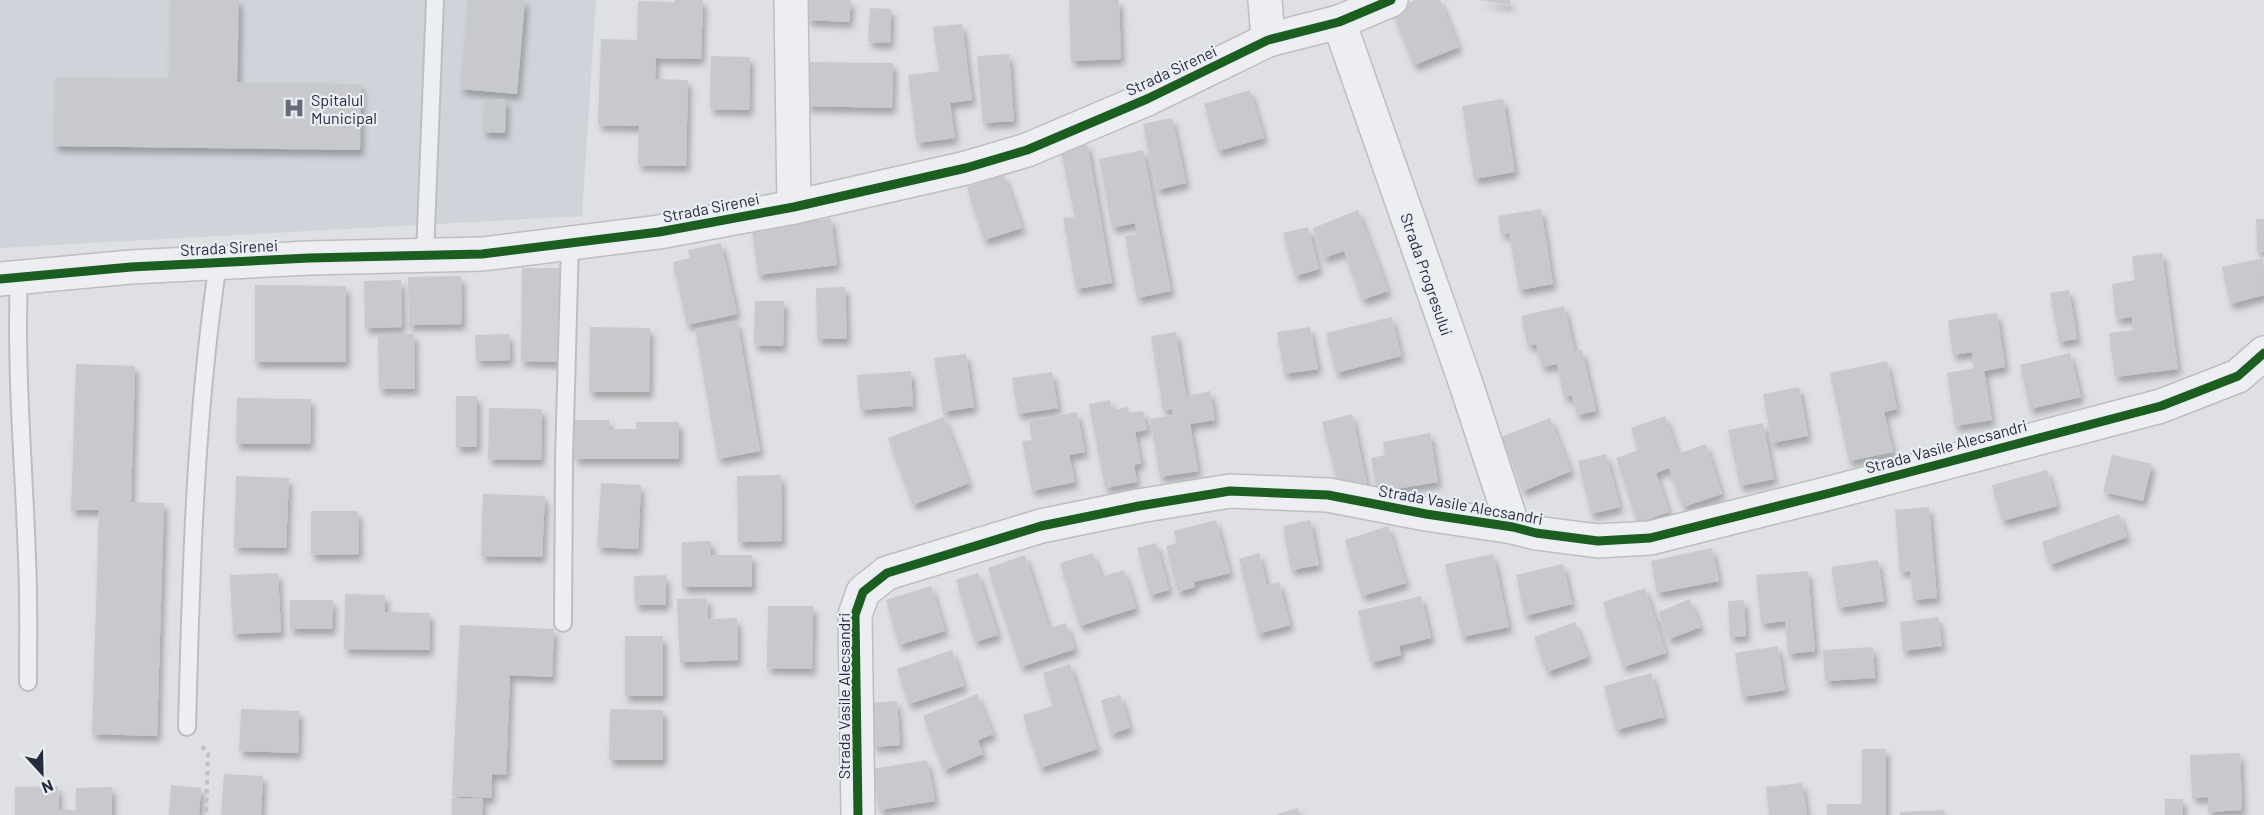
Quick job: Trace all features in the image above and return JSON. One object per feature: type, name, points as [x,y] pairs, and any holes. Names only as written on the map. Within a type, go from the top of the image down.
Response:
[{"type":"street","points":[[791,0],[794,207]]},
{"type":"street","points":[[1265,0],[1268,40]]},
{"type":"street","name":"Strada Sirenei","points":[[10,278],[131,267],[309,258],[482,254],[658,232],[794,207],[954,171],[1027,150],[1137,104],[1268,40],[1339,22],[1391,0]]},
{"type":"street","name":"Strada Progresului","points":[[1339,22],[1465,381],[1513,527]]},
{"type":"street","name":"Strada Vasile Alecsandri","points":[[858,815],[855,615],[862,592],[887,573],[1041,526],[1139,506],[1230,491],[1328,495],[1536,533],[1598,541],[1650,538],[2161,406],[2238,376],[2264,353]]},
{"type":"lane","points":[[425,255],[435,0]]},
{"type":"lane","points":[[563,623],[564,459],[570,243]]},
{"type":"lane","points":[[187,727],[197,477],[207,335],[218,263]]},
{"type":"lane","points":[[10,278],[17,322],[27,560],[28,682]]},
{"type":"path","points":[[187,727],[208,754],[206,815]]},
{"type":"shaded area","name":"Spitalul Municipal","points":[[0,0],[596,0],[582,216],[0,248]]},
{"type":"building","points":[[170,0],[239,0],[237,82],[361,84],[360,150],[54,146],[55,77],[169,78]]},
{"type":"building","points":[[468,0],[525,0],[517,94],[460,89]]},
{"type":"building","points":[[675,0],[703,0],[701,59],[656,58],[655,79],[688,80],[686,166],[638,165],[639,126],[598,125],[601,39],[637,40],[638,1],[675,2]]},
{"type":"building","points":[[808,0],[851,0],[849,22],[807,20]]},
{"type":"building","points":[[1069,0],[1119,0],[1121,59],[1071,61]]},
{"type":"building","points":[[1415,0],[1440,0],[1459,47],[1414,65],[1392,10]]},
{"type":"building","points":[[1478,0],[1510,0],[1510,5]]},
{"type":"building","points":[[870,8],[891,9],[890,43],[868,42]]},
{"type":"building","points":[[962,24],[972,100],[950,103],[955,138],[917,143],[908,75],[939,71],[933,27]]},
{"type":"building","points":[[1009,54],[1014,121],[983,123],[977,56]]},
{"type":"building","points":[[711,56],[750,57],[749,110],[710,109]]},
{"type":"building","points":[[807,62],[893,63],[892,108],[807,106]]},
{"type":"building","points":[[1250,90],[1264,138],[1218,151],[1204,104]]},
{"type":"building","points":[[484,99],[506,100],[505,133],[483,132]]},
{"type":"building","points":[[1503,99],[1515,172],[1474,179],[1462,106]]},
{"type":"building","points":[[1172,118],[1186,183],[1157,190],[1143,124]]},
{"type":"building","points":[[1087,143],[1112,283],[1076,289],[1063,218],[1075,217],[1061,152]]},
{"type":"building","points":[[1143,150],[1171,291],[1137,298],[1125,236],[1137,234],[1135,223],[1112,228],[1099,159]]},
{"type":"building","points":[[1004,175],[1022,228],[984,240],[967,187]]},
{"type":"building","points":[[1541,209],[1553,284],[1519,290],[1509,233],[1501,234],[1498,216]]},
{"type":"building","points":[[1358,210],[1388,291],[1362,300],[1344,251],[1324,258],[1313,228]]},
{"type":"building","points":[[831,218],[837,265],[758,275],[752,229]]},
{"type":"building","points":[[2256,219],[2264,219],[2264,251],[2257,252]]},
{"type":"building","points":[[1308,227],[1319,269],[1295,276],[1283,233]]},
{"type":"building","points":[[721,243],[737,314],[687,325],[673,262],[690,258],[688,250]]},
{"type":"building","points":[[2162,253],[2178,369],[2115,377],[2109,333],[2134,330],[2132,317],[2116,319],[2112,284],[2135,280],[2132,256]]},
{"type":"building","points":[[2263,258],[2264,295],[2230,304],[2222,267]]},
{"type":"building","points":[[522,268],[559,268],[558,362],[521,361]]},
{"type":"building","points":[[461,276],[462,324],[409,325],[408,277]]},
{"type":"building","points":[[401,280],[402,327],[365,328],[364,281]]},
{"type":"building","points":[[255,285],[346,286],[346,362],[255,362]]},
{"type":"building","points":[[845,287],[847,339],[817,339],[816,288]]},
{"type":"building","points":[[2069,290],[2077,339],[2059,342],[2050,293]]},
{"type":"building","points":[[755,301],[784,301],[783,346],[754,345]]},
{"type":"building","points":[[1564,306],[1575,352],[1582,350],[1596,411],[1577,415],[1572,395],[1564,397],[1557,364],[1542,367],[1536,344],[1528,346],[1521,316]]},
{"type":"building","points":[[1997,313],[2005,367],[1984,371],[1992,420],[1955,426],[1947,373],[1974,368],[1972,352],[1953,355],[1948,320]]},
{"type":"building","points":[[1392,317],[1401,356],[1336,373],[1326,333]]},
{"type":"building","points":[[737,321],[760,451],[718,459],[695,329]]},
{"type":"building","points":[[590,327],[650,328],[649,392],[589,392]]},
{"type":"building","points":[[1310,327],[1318,369],[1284,374],[1277,332]]},
{"type":"building","points":[[1176,332],[1186,396],[1210,391],[1215,420],[1190,424],[1198,471],[1160,477],[1150,419],[1173,415],[1172,409],[1163,410],[1151,336]]},
{"type":"building","points":[[378,334],[414,334],[415,389],[379,389]]},
{"type":"building","points":[[509,334],[510,360],[476,361],[475,335]]},
{"type":"building","points":[[2070,353],[2081,397],[2030,409],[2020,365]]},
{"type":"building","points":[[966,354],[974,407],[943,412],[934,358]]},
{"type":"building","points":[[1887,361],[1897,409],[1884,412],[1893,452],[1849,461],[1830,373]]},
{"type":"building","points":[[76,364],[135,366],[131,502],[164,503],[157,736],[92,734],[99,510],[71,510]]},
{"type":"building","points":[[911,371],[913,406],[860,410],[857,375]]},
{"type":"building","points":[[1052,372],[1058,408],[1018,414],[1012,378]]},
{"type":"building","points":[[1799,387],[1808,436],[1772,443],[1763,394]]},
{"type":"building","points":[[456,396],[477,396],[477,447],[456,447]]},
{"type":"building","points":[[237,398],[311,399],[310,444],[236,444]]},
{"type":"building","points":[[1110,400],[1112,410],[1128,407],[1129,413],[1143,411],[1147,430],[1135,432],[1141,463],[1134,465],[1137,482],[1105,488],[1089,404]]},
{"type":"building","points":[[489,408],[542,409],[541,460],[488,459]]},
{"type":"building","points":[[1077,412],[1085,452],[1069,455],[1075,482],[1032,491],[1022,441],[1032,440],[1029,421]]},
{"type":"building","points":[[1352,414],[1367,485],[1337,481],[1322,422]]},
{"type":"building","points":[[1665,416],[1678,454],[1706,444],[1722,494],[1683,507],[1669,468],[1656,473],[1669,512],[1638,523],[1616,458],[1638,450],[1631,428]]},
{"type":"building","points":[[944,417],[969,483],[913,505],[888,438]]},
{"type":"building","points":[[1550,418],[1571,471],[1523,491],[1501,437]]},
{"type":"building","points":[[575,420],[609,420],[609,429],[636,429],[636,422],[679,422],[679,459],[574,459]]},
{"type":"building","points":[[1763,423],[1774,479],[1740,486],[1728,430]]},
{"type":"building","points":[[1430,433],[1438,482],[1377,492],[1371,458],[1385,455],[1383,442]]},
{"type":"building","points":[[1606,454],[1620,507],[1591,514],[1578,461]]},
{"type":"building","points":[[2112,455],[2152,464],[2143,501],[2103,492]]},
{"type":"building","points":[[2047,470],[2057,506],[2002,521],[1992,485]]},
{"type":"building","points":[[781,475],[782,541],[738,542],[737,476]]},
{"type":"building","points":[[236,476],[289,478],[286,548],[234,547]]},
{"type":"building","points":[[601,483],[641,485],[638,549],[597,547]]},
{"type":"building","points":[[483,494],[545,496],[542,557],[481,556]]},
{"type":"building","points":[[1929,507],[1937,598],[1913,600],[1910,571],[1900,572],[1895,510]]},
{"type":"building","points":[[311,511],[358,511],[359,554],[311,555]]},
{"type":"building","points":[[2119,514],[2127,537],[2050,565],[2042,542]]},
{"type":"building","points":[[1216,520],[1230,573],[1194,582],[1195,587],[1178,592],[1166,546],[1177,543],[1174,531]]},
{"type":"building","points":[[1310,520],[1319,565],[1291,570],[1283,526]]},
{"type":"building","points":[[1388,526],[1406,583],[1362,596],[1345,540]]},
{"type":"building","points":[[711,541],[711,555],[752,555],[752,587],[682,587],[682,542]]},
{"type":"building","points":[[1156,543],[1169,590],[1150,595],[1137,548]]},
{"type":"building","points":[[1712,548],[1719,581],[1657,593],[1651,561]]},
{"type":"building","points":[[1093,553],[1101,577],[1124,570],[1136,608],[1080,626],[1060,563]]},
{"type":"building","points":[[1259,553],[1267,585],[1279,582],[1290,625],[1258,634],[1239,559]]},
{"type":"building","points":[[1493,554],[1509,627],[1462,637],[1445,564]]},
{"type":"building","points":[[1025,555],[1049,628],[1066,623],[1075,649],[1021,667],[988,568]]},
{"type":"building","points":[[1878,560],[1884,601],[1838,608],[1831,567]]},
{"type":"building","points":[[1563,564],[1572,604],[1525,616],[1516,575]]},
{"type":"building","points":[[1808,571],[1815,651],[1788,654],[1785,621],[1761,624],[1756,575]]},
{"type":"building","points":[[278,573],[281,632],[233,634],[230,575]]},
{"type":"building","points":[[978,573],[998,635],[975,642],[956,580]]},
{"type":"building","points":[[666,575],[666,605],[635,605],[634,576]]},
{"type":"building","points":[[931,586],[945,631],[899,645],[886,600]]},
{"type":"building","points":[[1645,588],[1666,653],[1623,667],[1603,602]]},
{"type":"building","points":[[345,594],[385,595],[385,612],[430,613],[429,650],[344,649]]},
{"type":"building","points":[[1421,596],[1431,638],[1399,646],[1401,655],[1371,663],[1358,611]]},
{"type":"building","points":[[707,598],[708,619],[737,618],[738,660],[680,662],[677,599]]},
{"type":"building","points":[[1690,599],[1701,627],[1669,639],[1658,612]]},
{"type":"building","points":[[290,600],[333,600],[332,629],[290,629]]},
{"type":"building","points":[[1744,600],[1746,636],[1730,637],[1728,601]]},
{"type":"building","points":[[768,606],[813,606],[812,669],[767,668]]},
{"type":"building","points":[[1938,617],[1942,646],[1903,651],[1900,622]]},
{"type":"building","points":[[1575,622],[1588,657],[1547,672],[1534,637]]},
{"type":"building","points":[[460,625],[554,629],[552,677],[510,675],[506,775],[492,774],[491,798],[452,796]]},
{"type":"building","points":[[625,636],[663,636],[663,696],[625,696]]},
{"type":"building","points":[[1778,646],[1785,690],[1742,697],[1735,653]]},
{"type":"building","points":[[1873,647],[1875,678],[1825,681],[1823,650]]},
{"type":"building","points":[[952,650],[964,686],[909,704],[897,669]]},
{"type":"building","points":[[1070,664],[1097,749],[1040,768],[1023,715],[1053,706],[1043,673]]},
{"type":"building","points":[[1651,673],[1664,717],[1616,730],[1604,686]]},
{"type":"building","points":[[977,694],[993,734],[978,740],[983,754],[944,770],[923,716]]},
{"type":"building","points":[[1120,695],[1130,728],[1111,734],[1101,700]]},
{"type":"building","points":[[897,701],[900,745],[874,747],[871,703]]},
{"type":"building","points":[[241,709],[299,711],[298,753],[239,751]]},
{"type":"building","points":[[610,709],[663,710],[663,760],[609,760]]},
{"type":"building","points":[[1862,749],[1886,749],[1886,815],[1827,815],[1827,804],[1862,804]]},
{"type":"building","points":[[2240,753],[2242,810],[2208,812],[2208,797],[2192,798],[2190,755]]},
{"type":"building","points":[[927,760],[935,801],[879,810],[872,769]]},
{"type":"building","points":[[224,774],[263,776],[261,815],[221,815]]},
{"type":"building","points":[[1802,783],[1807,815],[1769,815],[1766,787]]},
{"type":"building","points":[[171,785],[201,788],[199,815],[169,815]]},
{"type":"building","points":[[58,786],[59,810],[76,810],[76,788],[112,787],[112,815],[15,815],[15,787]]},
{"type":"building","points":[[452,798],[483,799],[482,815],[452,815]]},
{"type":"building","points":[[2165,799],[2183,799],[2183,815],[2165,815]]},
{"type":"building","points":[[1298,808],[1299,815],[1277,815],[1277,814]]},
{"type":"building","points":[[1944,810],[1945,815],[1900,815],[1899,812]]},
{"type":"cycle path","points":[[0,279],[131,267],[309,258],[482,254],[659,232],[794,207],[966,168],[1027,150],[1147,99],[1268,40],[1339,22],[1391,0]]},
{"type":"cycle path","points":[[858,815],[855,615],[863,592],[887,573],[1041,526],[1139,506],[1230,491],[1328,495],[1536,533],[1598,541],[1650,538],[2161,406],[2238,376],[2264,353]]},
{"type":"place","name":"Spitalul Municipal","points":[[294,108]]}]
